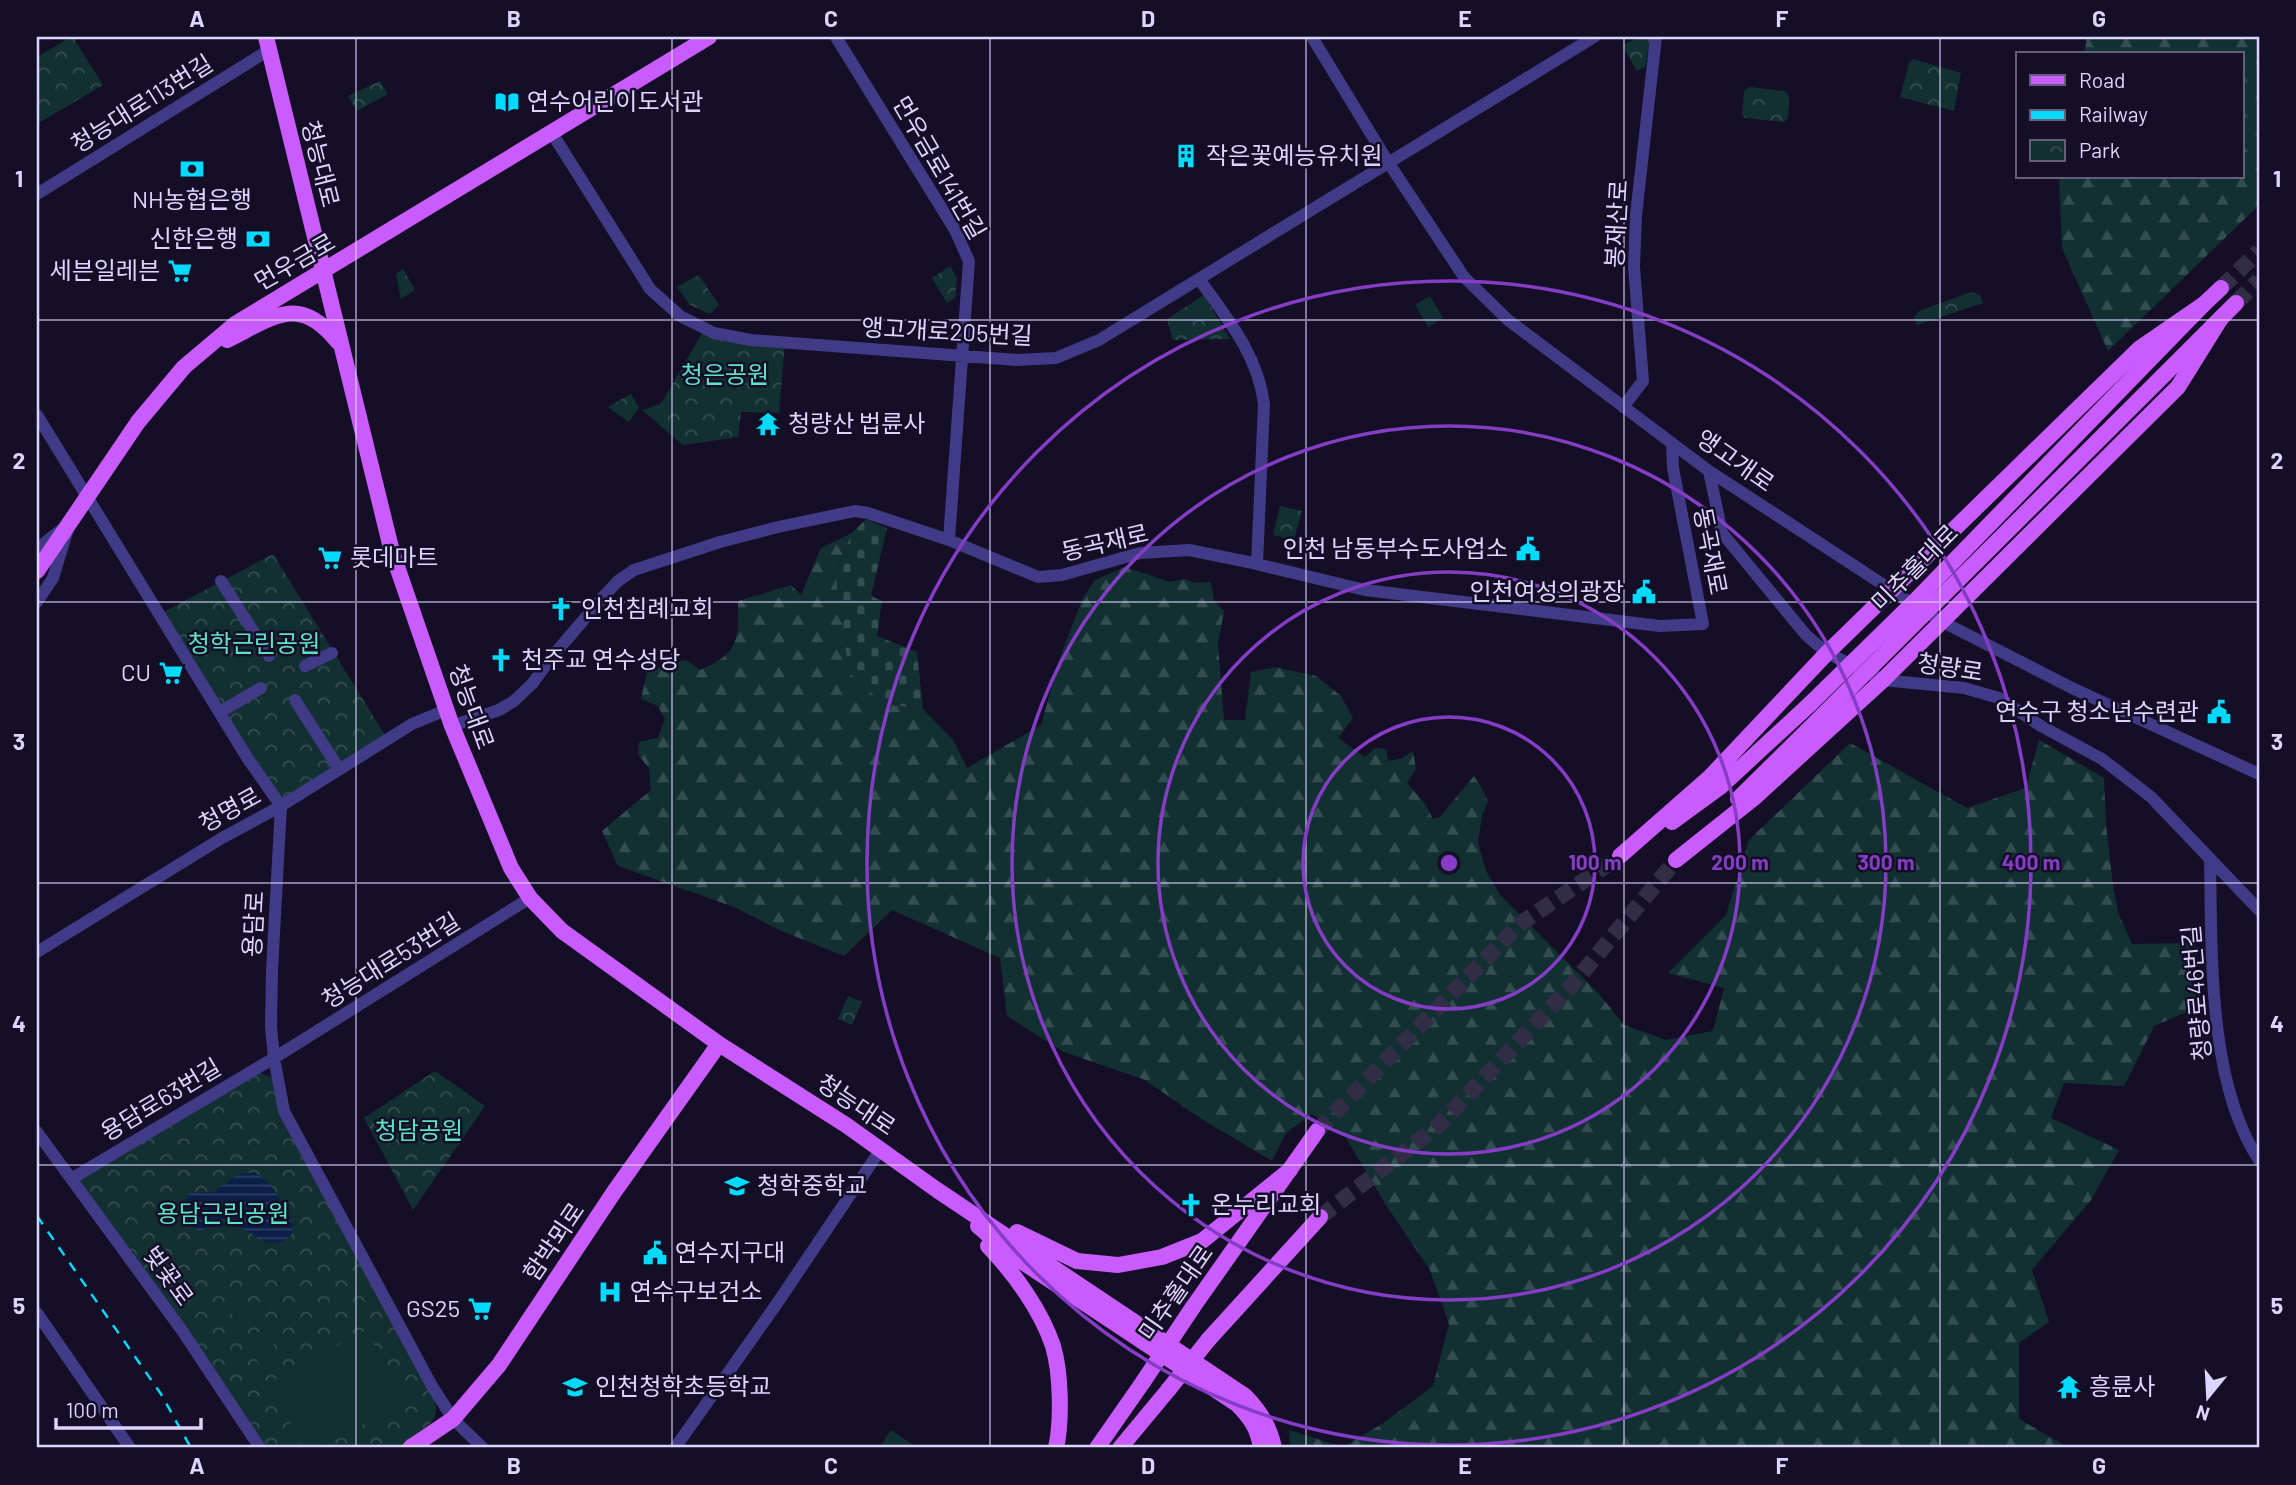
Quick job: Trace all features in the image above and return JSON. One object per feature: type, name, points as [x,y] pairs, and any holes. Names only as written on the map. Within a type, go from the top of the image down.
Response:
[{"type":"main road","name":"먼우금로","points":[[37,570],[138,422],[184,367],[236,324],[709,37]]},
{"type":"main road","name":"청능대로","points":[[268,43],[393,552],[446,710],[511,868],[530,898],[562,931],[719,1044],[881,1149],[937,1190]]},
{"type":"main road","name":"미추홀대로","points":[[1827,653],[1710,777],[1620,856],[1700,803],[1810,704],[1912,604],[2221,288]]},
{"type":"main road","name":"미추홀대로","points":[[1882,680],[1754,798],[1676,860],[2236,303]]},
{"type":"main road","points":[[1827,653],[2140,348],[2204,304]]},
{"type":"main road","points":[[203,351],[275,316],[291,313],[306,314],[318,320],[341,345]]},
{"type":"main road","points":[[1882,680],[2178,387],[2221,318]]},
{"type":"main road","name":"함박뫼로","points":[[410,1448],[453,1419],[499,1365],[614,1192],[719,1044]]},
{"type":"main road","name":"미추홀대로","points":[[1097,1448],[1317,1130]]},
{"type":"main road","points":[[937,1190],[983,1217],[1077,1261],[1118,1265],[1162,1257],[1202,1241],[1290,1170]]},
{"type":"main road","points":[[937,1190],[996,1255],[1031,1299],[1053,1346],[1061,1405],[1056,1448]]},
{"type":"main road","points":[[937,1190],[1009,1253],[1237,1404],[1252,1419],[1261,1448]]},
{"type":"main road","points":[[937,1190],[1245,1396],[1259,1410],[1269,1429],[1274,1448]]},
{"type":"main road","name":"미추홀대로","points":[[1120,1448],[1209,1339],[1320,1217]]},
{"type":"main road","points":[[1133,1448],[1169,1389]]},
{"type":"street","name":"먼우금로141번길","points":[[836,37],[963,246],[969,261],[950,540]]},
{"type":"street","name":"앵고개로","points":[[1312,37],[1388,162],[1464,277],[1508,320],[1709,471],[1941,622],[2074,689],[2259,774]]},
{"type":"street","name":"앵고개로205번길","points":[[552,133],[650,289],[680,316],[714,333],[751,340],[1017,360],[1056,358],[1100,340],[1594,37]]},
{"type":"street","name":"봉재산로","points":[[1623,407],[1643,380],[1634,267],[1636,215],[1656,37]]},
{"type":"street","name":"청능대로113번길","points":[[37,194],[268,43]]},
{"type":"street","points":[[1199,279],[1245,344],[1262,385],[1264,404],[1257,564]]},
{"type":"street","points":[[37,415],[248,759],[281,806]]},
{"type":"street","name":"동곡재로","points":[[452,726],[499,710],[514,701],[532,684],[618,581],[651,563],[778,527],[855,511],[950,540],[1038,577],[1062,575],[1140,553],[1189,550],[1365,590],[1660,626],[1703,624],[1673,468],[1672,443]]},
{"type":"street","name":"청량로","points":[[1709,471],[1722,533],[1806,635],[1827,653],[1882,680],[1964,688],[1999,698],[2041,726],[2102,759],[2151,797],[2259,910]]},
{"type":"street","name":"먼우금로","points":[[37,549],[69,524]]},
{"type":"street","name":"먼우금로","points":[[37,602],[53,579],[69,524]]},
{"type":"street","points":[[221,581],[269,656]]},
{"type":"street","points":[[305,666],[332,653]]},
{"type":"street","points":[[220,712],[261,688]]},
{"type":"street","points":[[295,700],[340,769]]},
{"type":"street","name":"청명로","points":[[37,952],[412,724],[446,710]]},
{"type":"street","name":"용담로","points":[[281,806],[271,1027],[284,1111],[432,1386],[453,1419],[483,1448]]},
{"type":"street","name":"청량로46번길","points":[[2210,859],[2214,1000],[2222,1057],[2241,1124],[2259,1160]]},
{"type":"street","name":"청능대로53번길","points":[[274,1058],[530,898]]},
{"type":"street","name":"용담로63번길","points":[[71,1179],[274,1058]]},
{"type":"street","name":"벚꽃로","points":[[37,1132],[181,1329],[260,1448]]},
{"type":"street","points":[[675,1448],[774,1309],[881,1149]]},
{"type":"street","points":[[37,1313],[130,1448]]},
{"type":"green space","points":[[71,37],[103,85],[37,124],[37,57]]},
{"type":"green space","points":[[1640,37],[1651,37],[1645,67],[1637,71],[1622,45]]},
{"type":"green space","points":[[2087,37],[2259,37],[2259,205],[2108,351],[2062,248],[2059,178],[2244,178],[2244,52],[2084,52]]},
{"type":"green space","points":[[1913,59],[1961,73],[1954,111],[1900,97],[1909,63]]},
{"type":"green space","points":[[380,81],[388,94],[357,111],[348,96]]},
{"type":"green space","points":[[1750,87],[1785,91],[1789,96],[1788,118],[1784,122],[1745,118],[1742,114],[1744,91]]},
{"type":"green space","points":[[950,266],[957,278],[955,298],[947,303],[932,278]]},
{"type":"green space","points":[[403,269],[415,290],[401,299],[396,274]]},
{"type":"green space","points":[[699,275],[719,305],[710,314],[690,305],[677,287]]},
{"type":"green space","points":[[1971,292],[1980,295],[1983,303],[1917,325],[1914,318],[1919,311]]},
{"type":"green space","points":[[1204,295],[1230,339],[1173,340],[1167,319]]},
{"type":"green space","points":[[1430,296],[1443,318],[1428,327],[1415,305]]},
{"type":"green space","name":"청은공원","points":[[705,328],[785,342],[779,413],[741,412],[738,437],[683,445],[642,410],[661,404]]},
{"type":"green space","points":[[631,394],[639,408],[629,422],[608,407]]},
{"type":"green space","points":[[1280,506],[1302,511],[1294,540],[1273,535]]},
{"type":"green space","points":[[866,519],[887,528],[871,596],[882,601],[877,636],[917,652],[923,709],[884,704],[849,673],[835,574],[852,533]]},
{"type":"green space","points":[[852,533],[835,574],[884,704],[923,709],[953,740],[967,768],[1041,725],[1059,660],[1083,598],[1095,580],[1125,567],[1170,582],[1184,579],[1195,583],[1211,582],[1214,601],[1224,611],[1218,644],[1224,720],[1245,720],[1251,672],[1275,667],[1316,676],[1341,696],[1353,718],[1338,738],[1365,757],[1376,748],[1386,749],[1388,761],[1402,758],[1413,751],[1416,769],[1407,783],[1425,804],[1433,819],[1440,817],[1474,776],[1488,802],[1482,815],[1478,843],[1486,871],[1501,896],[1599,994],[1624,1025],[1666,1040],[1713,1031],[1724,988],[1668,973],[1726,915],[1749,840],[1850,743],[1967,808],[2026,788],[2039,740],[2104,778],[2106,825],[2118,912],[2132,944],[2195,943],[2201,1006],[2154,1026],[2124,1086],[2064,1083],[2051,1118],[2119,1150],[2091,1200],[2032,1270],[2049,1322],[2019,1343],[2019,1419],[2069,1448],[1290,1448],[1289,1430],[1343,1447],[1382,1424],[1433,1386],[1449,1324],[1430,1270],[1386,1205],[1343,1133],[1312,1114],[1286,1133],[1272,1161],[1200,1118],[1145,1080],[1064,1052],[1007,1016],[1000,958],[892,910],[844,956],[779,930],[734,907],[618,866],[602,831],[651,790],[649,769],[638,754],[639,742],[658,738],[665,719],[658,706],[641,699],[647,672],[686,660],[700,670],[723,658],[730,651],[737,635],[738,601],[791,585],[801,595],[821,548]]},
{"type":"green space","name":"청학근린공원","points":[[273,554],[388,740],[281,806],[160,614]]},
{"type":"green space","points":[[848,996],[862,1002],[852,1025],[838,1019]]},
{"type":"green space","name":"용담근린공원","points":[[253,1071],[278,1079],[284,1107],[432,1386],[435,1416],[426,1430],[397,1448],[260,1448],[71,1179]]},
{"type":"green space","name":"청담공원","points":[[435,1071],[485,1106],[413,1210],[364,1118]]},
{"type":"green space","points":[[250,1302],[260,1322],[242,1332],[231,1312]]},
{"type":"green space","points":[[265,1329],[283,1362],[263,1372],[245,1339]]},
{"type":"green space","points":[[366,1330],[406,1401],[320,1448],[304,1448],[268,1383]]},
{"type":"green space","points":[[891,1430],[915,1446],[879,1448]]},
{"type":"water","points":[[255,1172],[269,1183],[293,1223],[292,1234],[283,1241],[269,1243],[231,1226],[198,1231],[183,1220],[180,1214],[190,1193],[213,1192],[237,1175]]},
{"type":"tunnel","points":[[2221,288],[2259,251]]},
{"type":"tunnel","points":[[2236,303],[2259,280]]},
{"type":"tunnel","points":[[1317,1131],[1520,924],[1620,856]]},
{"type":"tunnel","points":[[1320,1217],[1440,1124],[1573,984],[1676,860]]},
{"type":"railway","points":[[37,1216],[161,1394],[191,1448]]},
{"type":"place","name":"연수어린이도서관","points":[[507,102]]},
{"type":"place","name":"작은꽃예능유치원","points":[[1186,156]]},
{"type":"place","name":"NH농협은행","points":[[192,169]]},
{"type":"place","name":"신한은행","points":[[258,239]]},
{"type":"place","name":"세븐일레븐","points":[[180,271]]},
{"type":"place","name":"청량산 법륜사","points":[[768,424]]},
{"type":"place","name":"인천 남동부수도사업소","points":[[1528,549]]},
{"type":"place","name":"롯데마트","points":[[330,558]]},
{"type":"place","name":"인천여성의광장","points":[[1644,592]]},
{"type":"place","name":"인천침례교회","points":[[561,609]]},
{"type":"place","name":"천주교 연수성당","points":[[501,660]]},
{"type":"place","name":"CU","points":[[171,673]]},
{"type":"place","name":"연수구 청소년수련관","points":[[2219,712]]},
{"type":"place","name":"청학중학교","points":[[737,1186]]},
{"type":"place","name":"온누리교회","points":[[1191,1205]]},
{"type":"place","name":"연수지구대","points":[[655,1253]]},
{"type":"place","name":"연수구보건소","points":[[610,1292]]},
{"type":"place","name":"GS25","points":[[480,1309]]},
{"type":"place","name":"인천청학초등학교","points":[[575,1387]]},
{"type":"place","name":"흥륜사","points":[[2069,1387]]}]
